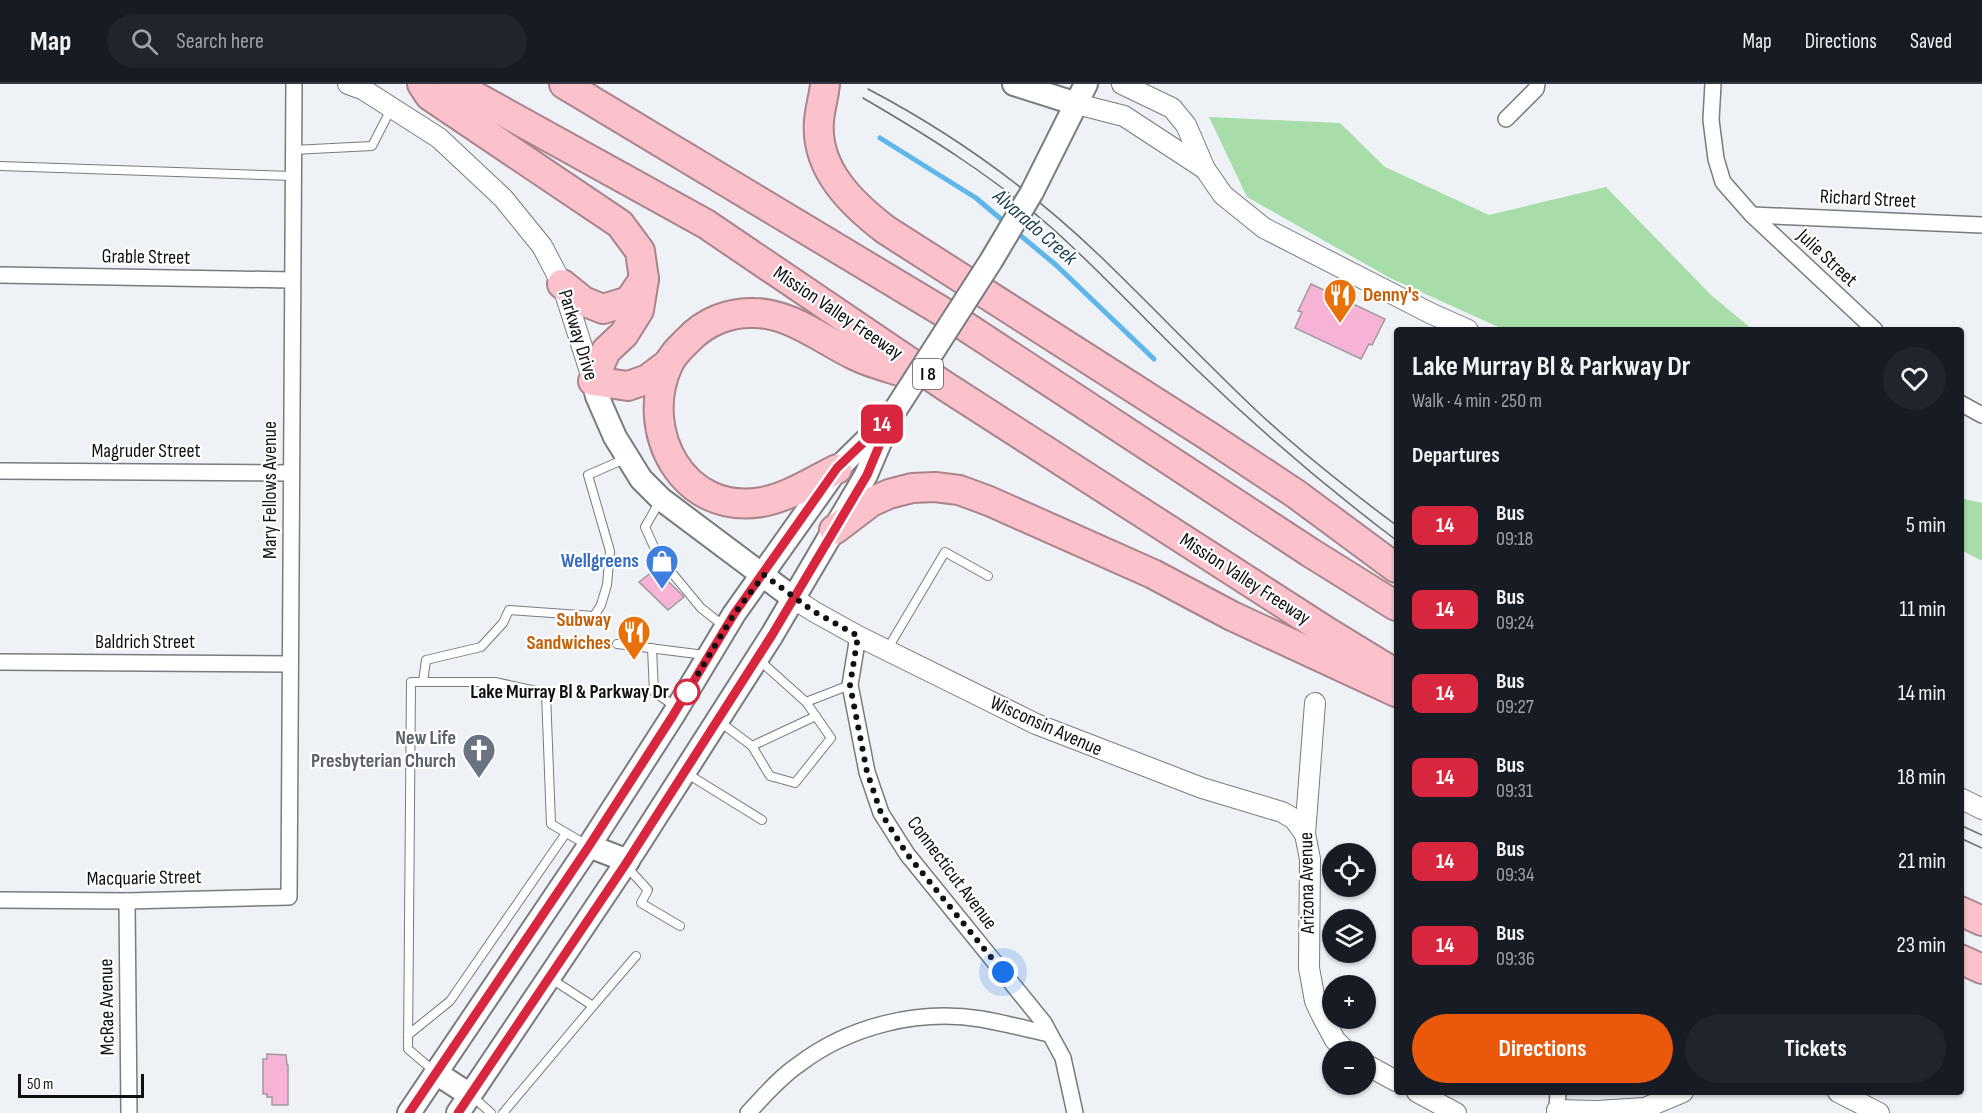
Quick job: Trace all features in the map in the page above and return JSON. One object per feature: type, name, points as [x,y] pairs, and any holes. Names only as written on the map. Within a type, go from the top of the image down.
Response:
[{"type":"highway","points":[[422,84],[430,96],[620,224],[640,251],[644,279],[639,310],[624,334],[606,351],[593,381],[628,386],[648,379],[669,363],[692,336],[708,324],[723,317],[755,313],[783,319],[856,356],[945,386]]},
{"type":"highway","name":"Mission Valley Freeway","points":[[453,84],[706,224],[945,386],[1394,673]]},
{"type":"highway","points":[[564,84],[948,315],[1311,553],[1394,605]]},
{"type":"highway","points":[[827,88],[819,122],[821,144],[833,177],[845,194],[864,213],[896,236],[1230,450],[1305,501],[1394,567]]},
{"type":"highway","points":[[562,284],[583,301],[603,309],[629,301],[644,279]]},
{"type":"highway","points":[[669,363],[657,405],[662,440],[675,466],[695,486],[710,495],[725,500],[760,502],[778,498],[837,468]]},
{"type":"highway","points":[[834,530],[871,502],[889,494],[912,488],[935,487],[959,490],[989,501],[1153,574],[1232,616],[1394,691]]},
{"type":"highway","points":[[1964,913],[1982,921]]},
{"type":"highway","points":[[1964,961],[1982,969]]},
{"type":"main road","points":[[436,1074],[464,1104],[626,863],[718,721],[867,475],[892,415],[991,261],[1032,192],[1081,94],[1014,84]]},
{"type":"main road","name":"Parkway Drive","points":[[593,381],[615,437],[641,479],[661,499],[793,598]]},
{"type":"main road","points":[[409,1113],[589,846],[678,709],[726,628],[837,468],[892,415]]},
{"type":"main road","points":[[589,846],[626,863]]},
{"type":"street","name":"Mary Fellows Avenue","points":[[289,897],[294,84]]},
{"type":"street","name":"Parkway Drive","points":[[348,84],[364,90],[439,138],[503,198],[542,246],[562,284],[576,334],[593,381]]},
{"type":"street","points":[[1122,84],[1172,108],[1186,125],[1205,169],[1223,195],[1264,228],[1461,327]]},
{"type":"street","points":[[1506,119],[1536,89],[1537,84]]},
{"type":"street","name":"Julie Street","points":[[1713,84],[1712,120],[1716,159],[1723,182],[1752,215],[1872,327]]},
{"type":"street","points":[[1081,94],[1124,116],[1205,169]]},
{"type":"street","name":"Richard Street","points":[[1752,215],[1982,225]]},
{"type":"street","name":"Grable Street","points":[[0,275],[292,280]]},
{"type":"street","points":[[1964,406],[1982,416]]},
{"type":"street","name":"Magruder Street","points":[[0,471],[291,473]]},
{"type":"street","name":"Wisconsin Avenue","points":[[793,598],[858,636],[1047,729],[1202,788],[1282,812],[1294,819],[1305,834]]},
{"type":"street","name":"Connecticut Avenue","points":[[858,636],[850,685],[867,772],[881,813],[907,854],[1044,1023],[1063,1058],[1076,1113]]},
{"type":"street","name":"Baldrich Street","points":[[0,662],[290,664]]},
{"type":"street","name":"Arizona Avenue","points":[[1315,703],[1305,834],[1310,859],[1308,951],[1315,1001],[1327,1028],[1336,1041]]},
{"type":"street","points":[[1964,800],[1982,809]]},
{"type":"street","name":"Macquarie Street","points":[[0,900],[127,901],[289,897]]},
{"type":"street","name":"McRae Avenue","points":[[127,901],[129,1113]]},
{"type":"street","points":[[748,1113],[779,1080],[817,1052],[849,1036],[881,1025],[902,1020],[947,1017],[980,1019],[1049,1034]]},
{"type":"street","points":[[1376,1070],[1394,1080]]},
{"type":"street","points":[[1423,1095],[1456,1113]]},
{"type":"street","points":[[1558,1105],[1596,1111],[1645,1108],[1676,1095]]},
{"type":"street","points":[[1844,1095],[1879,1113]]},
{"type":"lane","points":[[293,150],[372,146],[392,108]]},
{"type":"lane","points":[[0,166],[293,176]]},
{"type":"lane","points":[[423,682],[426,660],[481,647],[503,623],[509,610],[594,616],[601,605],[607,585],[610,551],[588,475],[627,458]]},
{"type":"lane","points":[[661,499],[645,527],[658,556],[701,608],[726,628]]},
{"type":"lane","points":[[887,650],[945,552],[988,576]]},
{"type":"lane","points":[[617,644],[710,655]]},
{"type":"lane","points":[[652,648],[654,693],[678,709]]},
{"type":"lane","points":[[718,721],[752,746],[770,776],[795,783],[831,738],[806,702],[757,658]]},
{"type":"lane","points":[[436,1074],[408,1049],[411,682],[495,682],[546,693],[551,824],[589,846]]},
{"type":"lane","points":[[806,702],[850,685]]},
{"type":"lane","points":[[752,746],[816,716]]},
{"type":"lane","points":[[685,772],[762,820]]},
{"type":"lane","points":[[408,1035],[450,1001],[566,833]]},
{"type":"lane","points":[[626,863],[648,890],[641,903],[680,926]]},
{"type":"lane","points":[[503,1113],[636,956]]},
{"type":"lane","points":[[549,977],[593,1006]]},
{"type":"lane","points":[[464,1104],[491,1113]]},
{"type":"green space","points":[[1209,117],[1340,123],[1385,167],[1489,215],[1606,187],[1711,295],[1749,327],[1498,327],[1390,278],[1247,197]]},
{"type":"green space","points":[[1964,499],[1982,503],[1982,561],[1964,552]]},
{"type":"building","name":"Denny's","points":[[1311,284],[1385,319],[1372,345],[1369,344],[1361,359],[1295,328],[1302,312],[1298,311]]},
{"type":"building","name":"Wellgreens","points":[[656,569],[684,597],[668,610],[639,582]]},
{"type":"building","points":[[267,1054],[286,1055],[288,1105],[272,1105],[272,1097],[263,1094],[263,1059],[267,1059]]},
{"type":"waterway","name":"Alvarado Creek","points":[[880,138],[976,198],[1008,225]]},
{"type":"waterway","name":"Alvarado Creek","points":[[1015,231],[1056,265],[1154,359]]},
{"type":"tram line","points":[[868,89],[960,144],[1047,209],[1100,256],[1275,428],[1394,523]]},
{"type":"tram line","points":[[863,98],[961,159],[1031,210],[1090,263],[1178,352],[1244,414],[1344,500],[1394,538]]},
{"type":"tram line","points":[[1964,827],[1982,835]]},
{"type":"tram line","points":[[1964,840],[1982,848]]},
{"type":"bus line","name":"14","points":[[409,1113],[589,846],[672,717],[734,614],[764,575],[837,468],[892,415],[867,475],[772,635],[625,865],[458,1113]]},
{"type":"place","name":"Denny's","points":[[1340,324]]},
{"type":"place","name":"Wellgreens","points":[[662,590]]},
{"type":"place","name":"Subway Sandwiches","points":[[634,661]]},
{"type":"place","name":"Lake Murray Bl & Parkway Dr","points":[[687,692]]},
{"type":"place","name":"New Life Presbyterian Church","points":[[479,779]]},
{"type":"route","points":[[687,692],[734,614],[764,575],[813,611],[858,636],[850,685],[867,772],[881,813],[907,854],[1003,972]]}]
